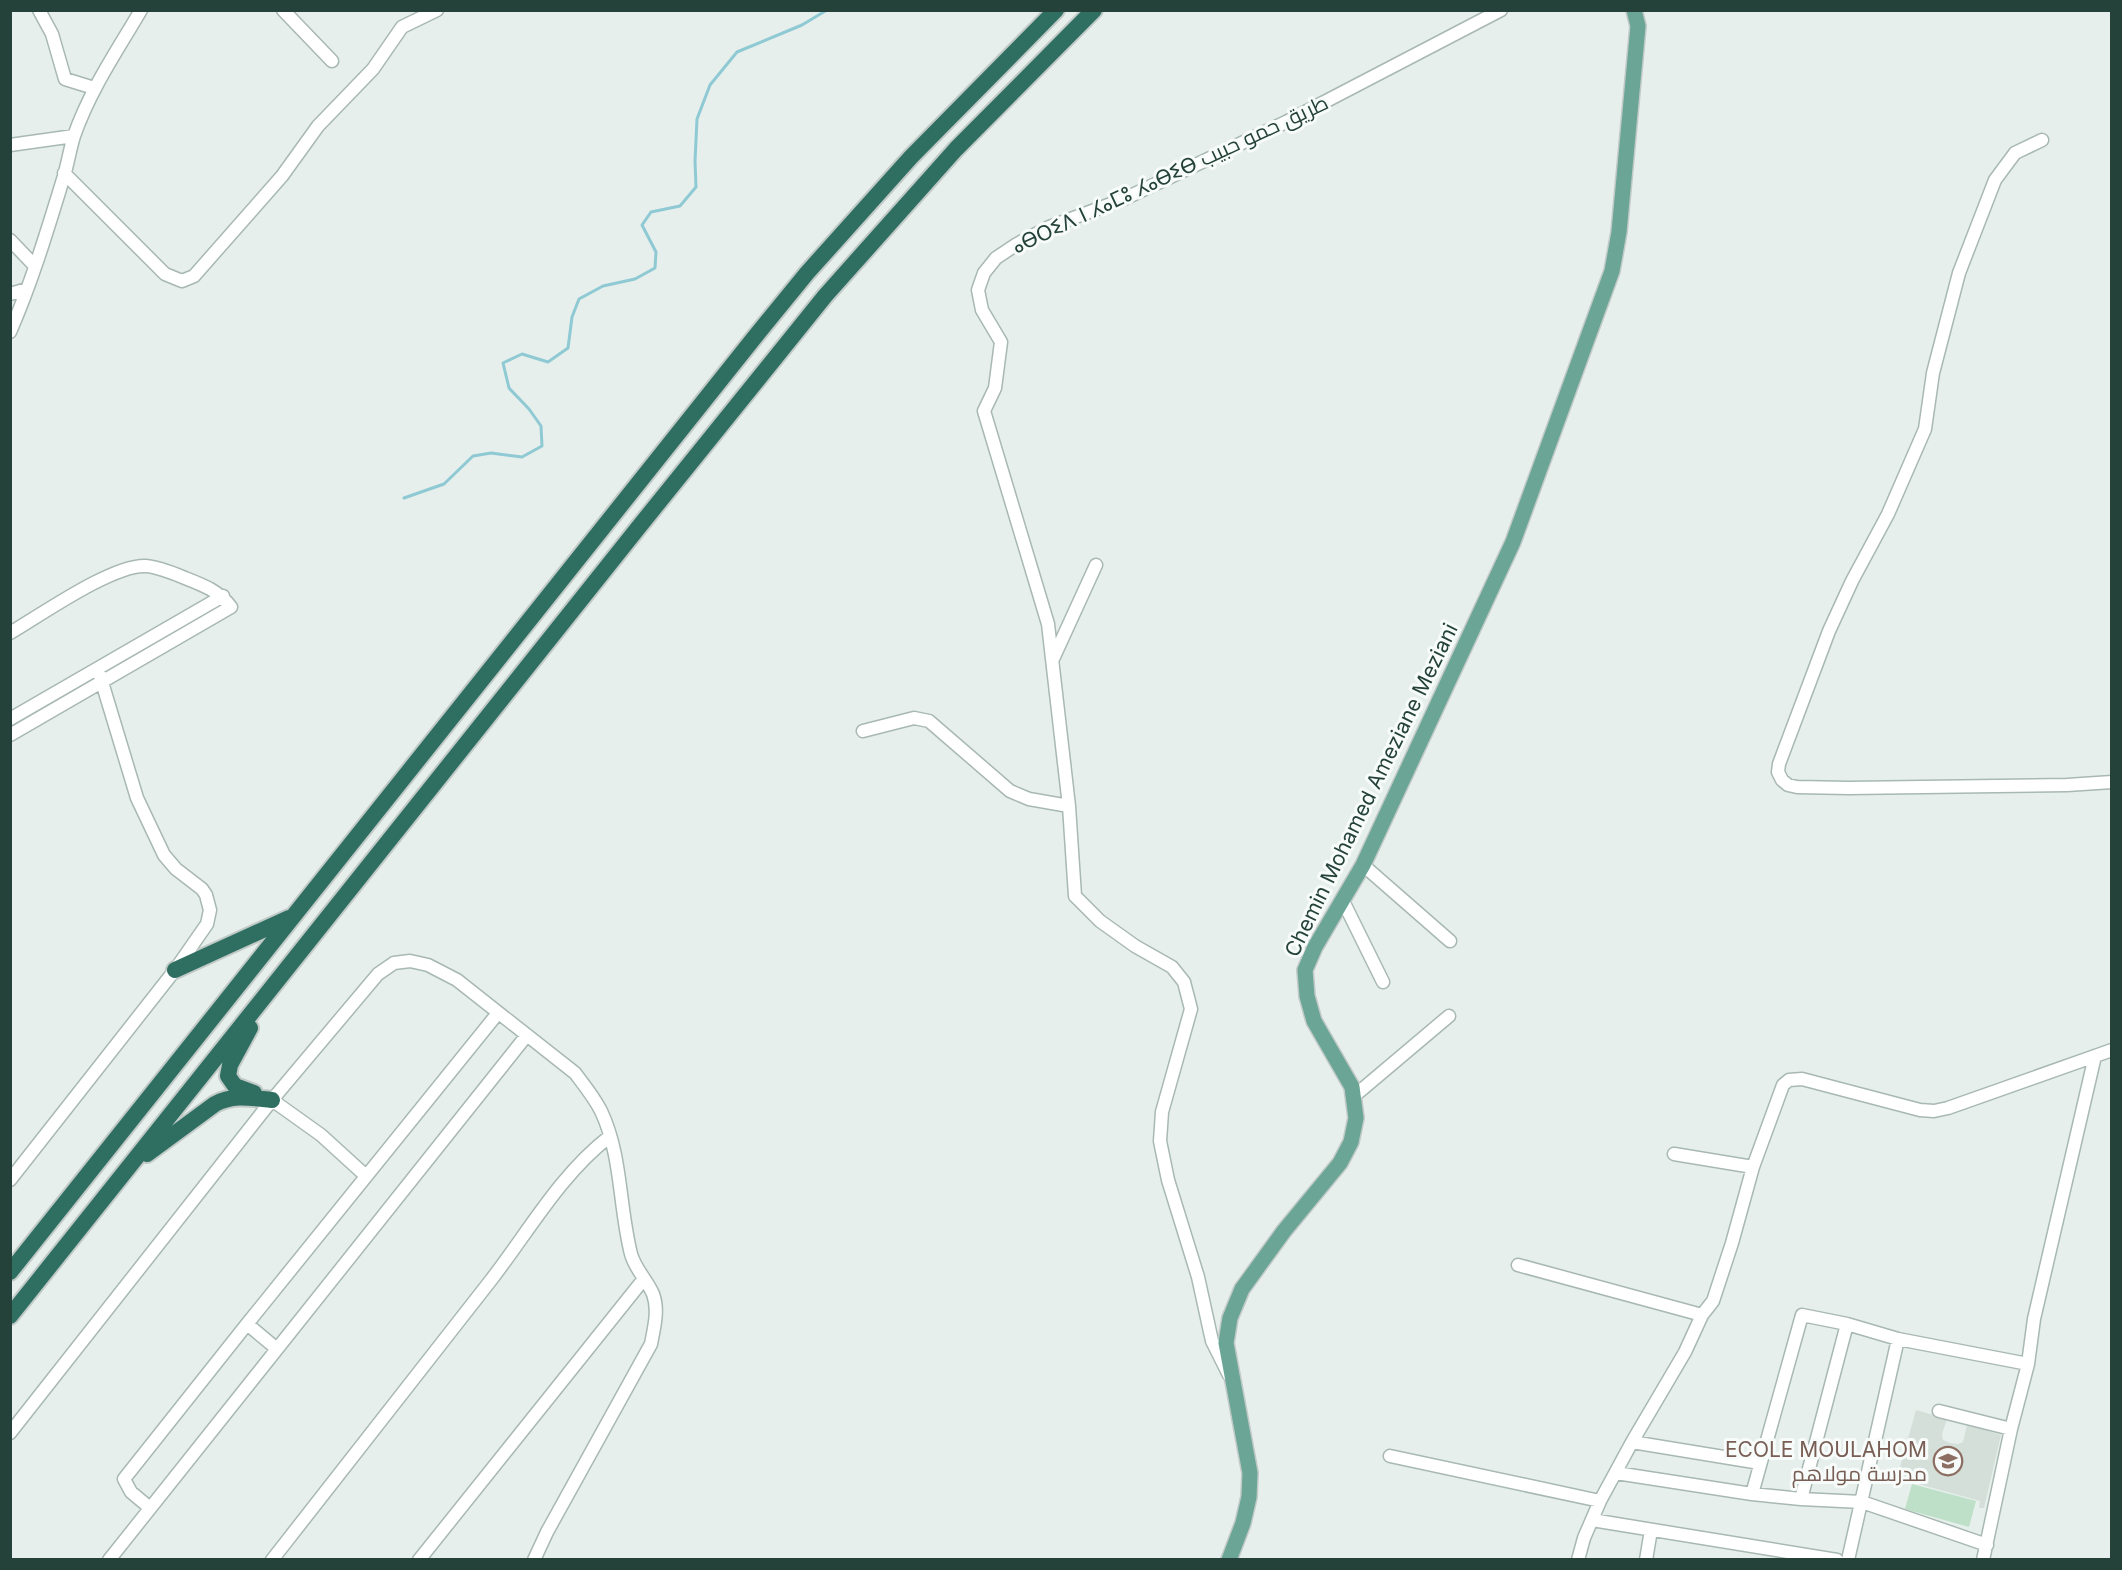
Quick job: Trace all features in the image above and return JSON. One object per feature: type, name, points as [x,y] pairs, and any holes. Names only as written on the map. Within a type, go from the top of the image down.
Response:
[{"type":"highway","points":[[10,1272],[807,273],[939,127],[1056,10]]},
{"type":"highway","points":[[10,1316],[825,296],[956,149],[1094,10]]},
{"type":"highway","points":[[175,970],[293,916]]},
{"type":"highway","points":[[269,992],[230,1065],[228,1076],[235,1086],[272,1100]]},
{"type":"highway","points":[[127,1170],[215,1104],[225,1099],[242,1096],[272,1100]]},
{"type":"main road","name":"Chemin Mohamed Ameziane Meziani","points":[[1229,1560],[1243,1522],[1249,1497],[1250,1473],[1226,1343],[1230,1318],[1242,1290],[1284,1231],[1340,1163],[1351,1142],[1356,1118],[1352,1087],[1314,1021],[1306,996],[1305,970],[1315,947],[1363,865],[1513,542],[1612,271],[1619,232],[1638,26],[1634,10]]},
{"type":"street","points":[[39,10],[52,34],[64,79],[94,88]]},
{"type":"street","points":[[10,332],[16,306],[27,289],[35,266],[74,136],[94,88],[141,10]]},
{"type":"street","points":[[283,10],[332,61]]},
{"type":"street","points":[[64,173],[165,274],[182,281],[194,276],[282,176],[318,126],[373,69],[402,27],[436,10]]},
{"type":"street","name":"ⴰⴱⵔⵉⴷ ⵏ ⵃⴰⵎⵓ ⵃⴰⴱⵉⴱ طريق حمو حبيب","points":[[1233,1383],[1212,1341],[1198,1277],[1168,1180],[1160,1141],[1162,1112],[1191,1009],[1184,982],[1172,967],[1134,946],[1100,921],[1075,896],[1069,806],[1048,624],[984,411],[995,388],[1001,342],[982,310],[978,290],[984,273],[996,258],[1017,244],[1049,227],[1124,199],[1286,122],[1501,10]]},
{"type":"street","points":[[10,145],[74,136]]},
{"type":"street","points":[[2042,140],[2015,153],[1995,180],[1959,273],[1933,373],[1925,429],[1888,514],[1852,581],[1829,631],[1778,772],[1785,783],[1797,787],[1883,788],[2067,785],[2112,782]]},
{"type":"street","points":[[10,240],[35,266]]},
{"type":"street","points":[[10,294],[27,289]]},
{"type":"street","points":[[1052,661],[1096,565]]},
{"type":"street","points":[[10,633],[100,580],[128,568],[144,566],[168,571],[196,582],[223,596],[231,607],[10,735]]},
{"type":"street","points":[[10,719],[223,596]]},
{"type":"street","points":[[10,1180],[175,970],[207,924],[210,910],[209,902],[202,889],[176,869],[164,855],[144,816],[98,669]]},
{"type":"street","points":[[863,731],[914,718],[929,721],[1010,791],[1029,799],[1069,806]]},
{"type":"street","points":[[1363,865],[1450,941]]},
{"type":"street","points":[[1343,901],[1383,982]]},
{"type":"street","points":[[10,1433],[272,1100],[378,974],[394,963],[410,961],[428,965],[457,980],[574,1073],[601,1112],[616,1161],[632,1256],[653,1295],[656,1319],[651,1344],[534,1560]]},
{"type":"street","points":[[150,1508],[131,1492],[124,1479],[498,1013]]},
{"type":"street","points":[[1353,1097],[1449,1016]]},
{"type":"street","points":[[109,1560],[527,1035]]},
{"type":"street","points":[[1578,1560],[1600,1502],[1685,1352],[1702,1315],[1713,1301],[1732,1244],[1753,1167],[1780,1089],[1786,1082],[1802,1079],[1920,1110],[1934,1110],[1948,1108],[2112,1050]]},
{"type":"street","points":[[1983,1560],[2011,1429],[2028,1364],[2034,1319],[2095,1056]]},
{"type":"street","points":[[272,1100],[321,1135],[366,1176]]},
{"type":"street","points":[[272,1560],[493,1277],[534,1219],[589,1152],[609,1137]]},
{"type":"street","points":[[1674,1154],[1753,1167]]},
{"type":"street","points":[[1518,1265],[1702,1315]]},
{"type":"street","points":[[419,1560],[643,1280]]},
{"type":"street","points":[[1752,1494],[1803,1315],[1847,1324],[1898,1339],[2028,1364]]},
{"type":"street","points":[[247,1324],[277,1349]]},
{"type":"street","points":[[1801,1500],[1847,1324]]},
{"type":"street","points":[[1848,1560],[1898,1339]]},
{"type":"street","points":[[1939,1411],[2011,1429]]},
{"type":"street","points":[[1632,1442],[1760,1463]]},
{"type":"street","points":[[1390,1456],[1600,1502]]},
{"type":"street","points":[[1616,1473],[1801,1500],[1862,1502],[1987,1545]]},
{"type":"street","points":[[1592,1520],[1838,1560]]},
{"type":"street","points":[[1646,1560],[1651,1530]]},
{"type":"shaded area","name":"ECOLE MOULAHOM مدرسة مولاهم","points":[[1916,1410],[1947,1419],[1942,1434],[1943,1440],[1950,1443],[1963,1442],[1967,1425],[2001,1435],[1984,1508],[1979,1508],[1980,1501],[1897,1478]]},
{"type":"green space","points":[[1912,1484],[1976,1501],[1969,1527],[1905,1509]]},
{"type":"waterway","points":[[404,498],[444,484],[473,456],[491,453],[522,457],[542,446],[541,426],[509,388],[503,363],[522,354],[548,362],[568,348],[572,317],[579,299],[603,286],[635,279],[655,268],[656,252],[642,225],[651,212],[680,206],[696,187],[697,119],[710,85],[737,52],[802,25],[827,10]]},
{"type":"place","name":"ECOLE MOULAHOM مدرسة مولاهم","points":[[1948,1461]]}]
